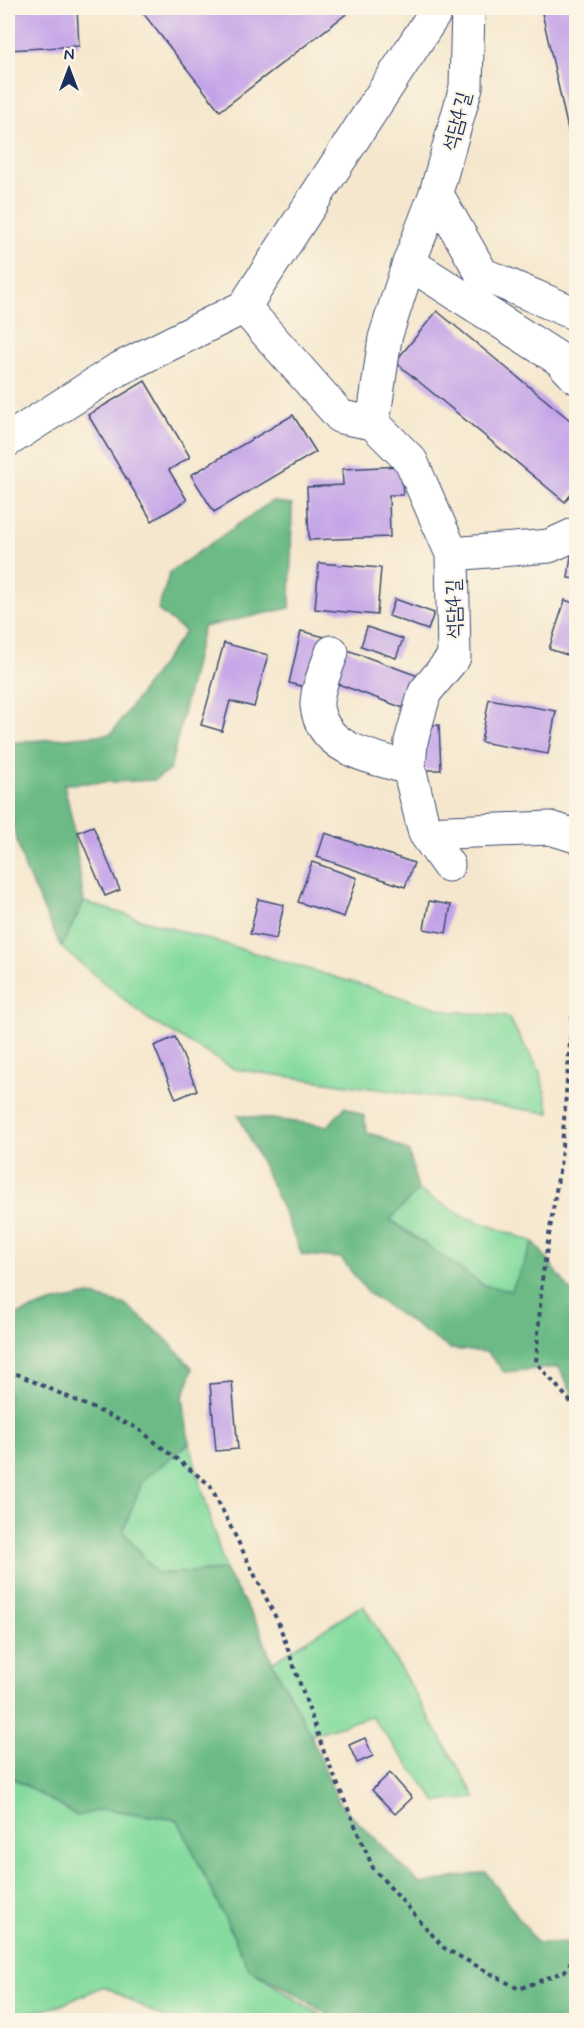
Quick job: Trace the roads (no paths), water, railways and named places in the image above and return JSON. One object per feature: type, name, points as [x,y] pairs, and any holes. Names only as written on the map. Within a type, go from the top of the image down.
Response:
[{"type":"street","points":[[8,440],[117,370],[244,308],[438,8]]},
{"type":"street","name":"석담4길","points":[[425,833],[410,768],[411,741],[425,692],[454,657],[452,554],[411,461],[373,423],[385,338],[409,263],[436,193],[466,87],[468,8]]},
{"type":"street","points":[[436,193],[482,274],[576,314]]},
{"type":"street","points":[[409,263],[559,359],[576,377]]},
{"type":"street","points":[[244,308],[341,417],[373,423]]},
{"type":"street","points":[[452,554],[549,546],[576,534]]},
{"type":"street","points":[[332,652],[317,704],[322,725],[341,746],[410,768]]},
{"type":"street","points":[[425,833],[550,828],[576,836]]},
{"type":"street","points":[[425,833],[448,866]]}]
